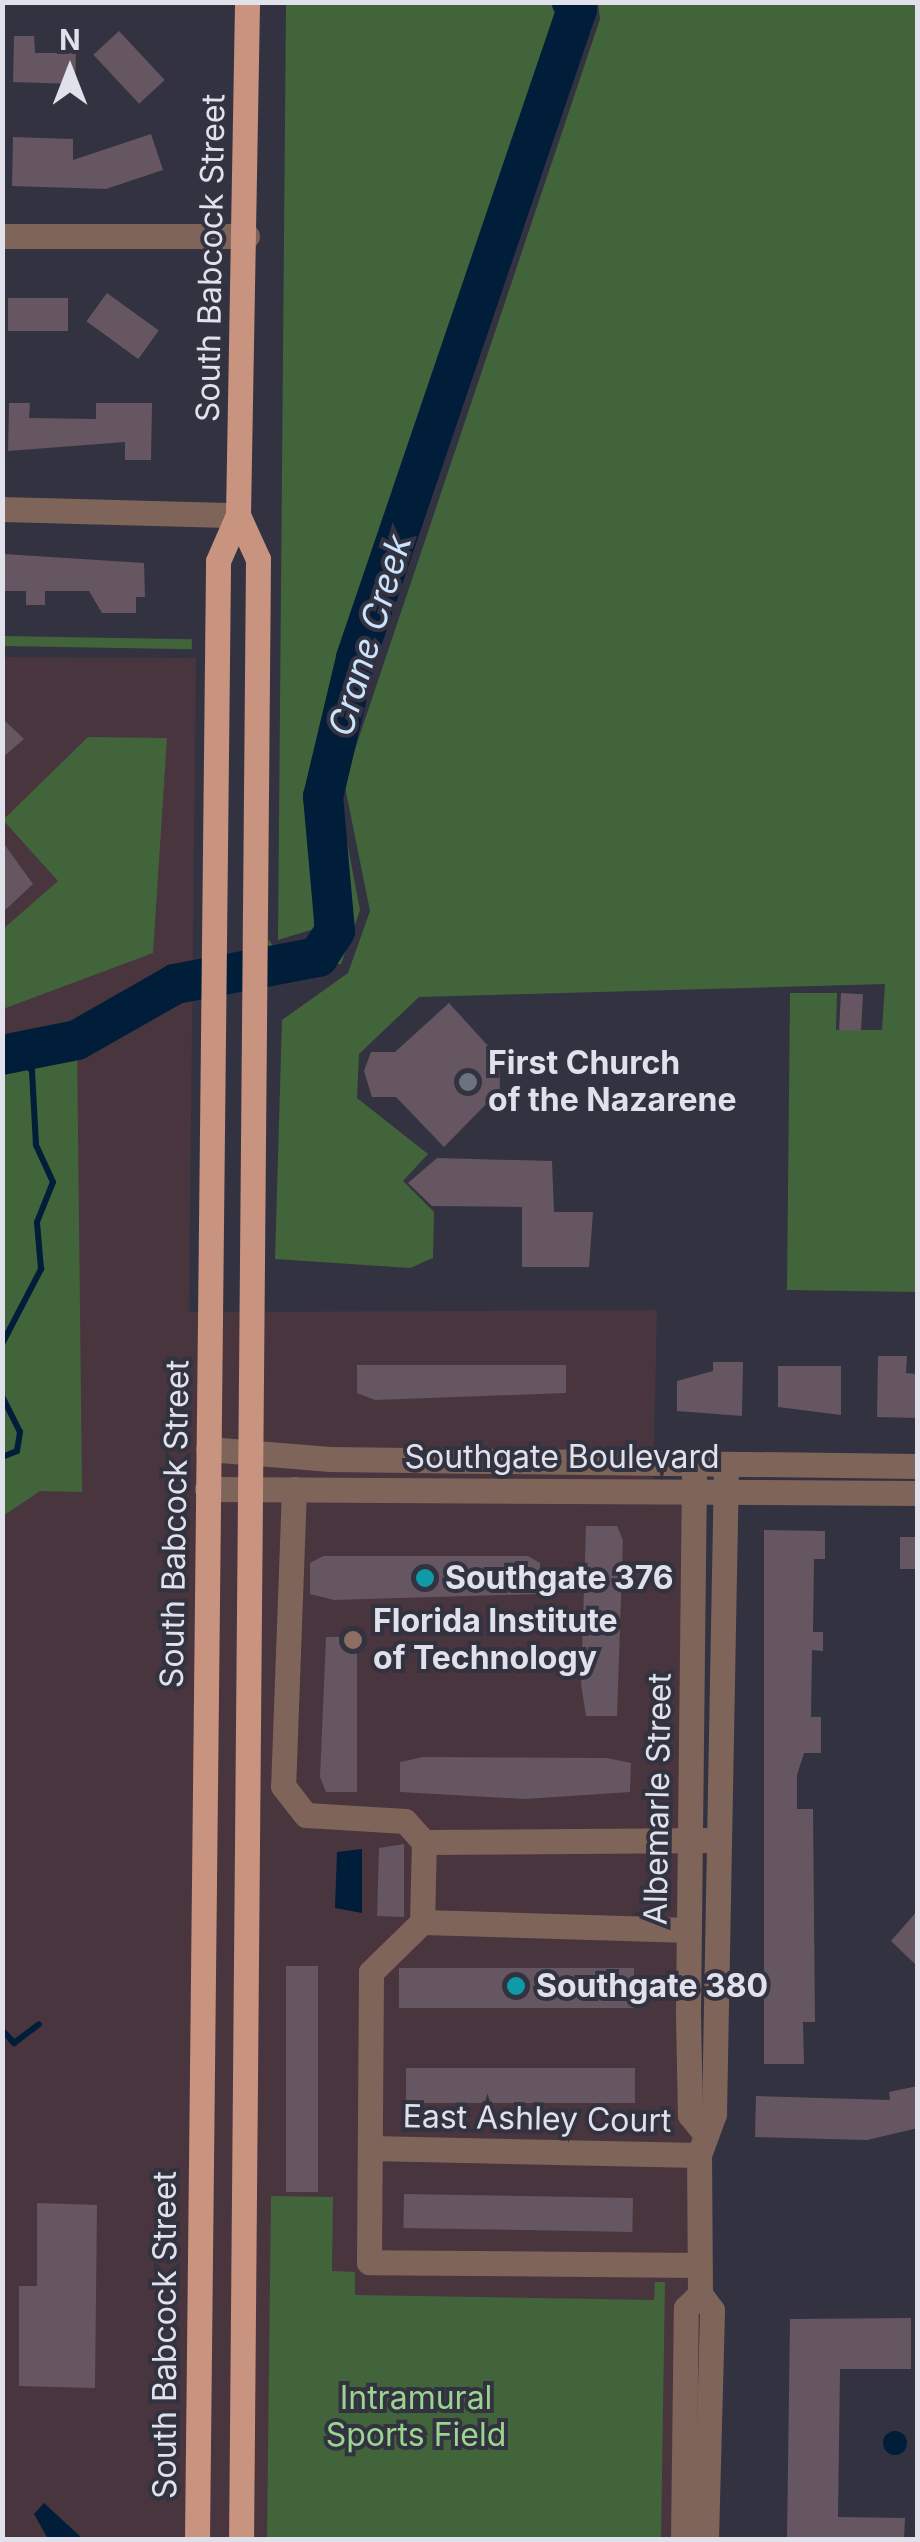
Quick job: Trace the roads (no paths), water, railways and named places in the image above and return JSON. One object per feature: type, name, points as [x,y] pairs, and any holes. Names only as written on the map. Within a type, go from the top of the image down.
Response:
[{"type":"main road","name":"South Babcock Street","points":[[197,2540],[218,560],[238,515],[247,236],[247,2]]},
{"type":"main road","name":"South Babcock Street","points":[[238,515],[258,560],[247,1445],[241,2540]]},
{"type":"street","points":[[2,236],[247,236]]},
{"type":"street","points":[[2,509],[238,515]]},
{"type":"street","name":"Southgate Boulevard","points":[[208,1448],[247,1445],[330,1459],[726,1477],[918,1493]]},
{"type":"street","name":"Southgate Boulevard","points":[[726,1477],[918,1466]]},
{"type":"street","name":"Southgate Boulevard","points":[[207,1489],[294,1490],[694,1476]]},
{"type":"street","name":"Albemarle Street","points":[[694,1476],[692,1712],[702,1840],[715,1920],[714,2114],[701,2143],[698,2265],[700,2294],[712,2310],[706,2540]]},
{"type":"street","name":"Albemarle Street","points":[[701,2143],[690,2115],[689,1925],[720,1712],[726,1477]]},
{"type":"street","points":[[294,1490],[282,1786],[306,1815],[406,1821],[424,1842],[422,1922],[689,1925],[715,1920]]},
{"type":"street","points":[[694,1568],[722,1568]]},
{"type":"street","points":[[692,1712],[720,1712]]},
{"type":"street","points":[[424,1842],[702,1840]]},
{"type":"street","name":"East Ashley Court","points":[[422,1922],[371,1972],[370,2148],[701,2143]]},
{"type":"street","points":[[688,2034],[715,2033]]},
{"type":"street","points":[[370,2148],[368,2262],[698,2265]]},
{"type":"street","name":"Albemarle Street","points":[[683,2540],[686,2308],[700,2294]]},
{"type":"water","points":[[362,1849],[362,1913],[335,1908],[337,1852]]},
{"type":"water","points":[[895,2431],[904,2434],[904,2452],[895,2455],[886,2452],[883,2443],[886,2434]]},
{"type":"water","points":[[44,2503],[83,2539],[48,2539],[34,2514]]},
{"type":"waterway","name":"Crane Creek","points":[[2,1055],[77,1040],[175,984],[318,957],[335,931],[323,797],[356,658],[577,9],[572,2]]},
{"type":"waterway","points":[[2,1344],[41,1269],[37,1222],[53,1182],[36,1145],[32,1071],[16,1052]]},
{"type":"waterway","points":[[2,1396],[20,1432],[17,1451],[2,1457]]},
{"type":"waterway","points":[[2,2030],[14,2043],[39,2024]]},
{"type":"place","name":"First Church of the Nazarene","points":[[468,1082]]},
{"type":"place","name":"Southgate 376","points":[[425,1578]]},
{"type":"place","name":"Florida Institute of Technology","points":[[353,1640]]},
{"type":"place","name":"Southgate 380","points":[[516,1986]]},
{"type":"park label","name":"Intramural Sports Field","points":[[416,2418]]}]
